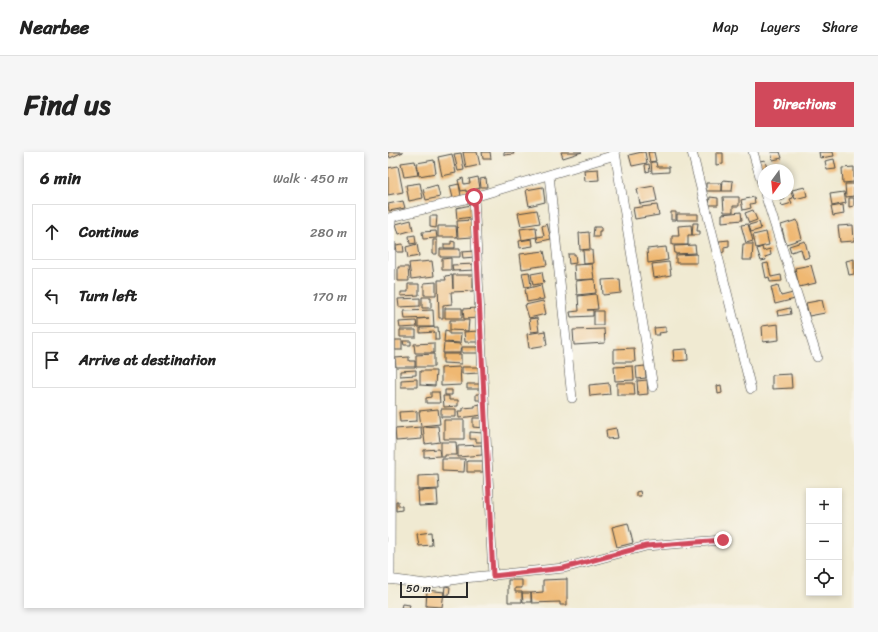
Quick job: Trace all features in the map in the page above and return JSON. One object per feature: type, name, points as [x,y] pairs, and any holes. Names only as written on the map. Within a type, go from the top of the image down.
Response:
[{"type":"street","points":[[692,152],[751,389]]},
{"type":"street","points":[[753,152],[758,169]]},
{"type":"street","points":[[653,387],[615,153],[549,175],[474,197],[390,218],[389,580],[426,584],[564,568],[646,546],[723,540]]},
{"type":"street","points":[[549,175],[572,398]]},
{"type":"street","points":[[474,197],[493,576]]},
{"type":"street","points":[[767,200],[817,357]]},
{"type":"building","points":[[388,152],[403,152],[390,158]]},
{"type":"building","points":[[463,152],[477,152],[480,165],[466,168]]},
{"type":"building","points":[[482,152],[490,152],[491,159],[483,159]]},
{"type":"building","points":[[504,152],[513,152],[514,154],[504,155]]},
{"type":"building","points":[[561,152],[582,152],[563,158]]},
{"type":"building","points":[[645,152],[647,163],[632,166],[629,155]]},
{"type":"building","points":[[648,152],[654,152],[656,161],[650,162]]},
{"type":"building","points":[[771,152],[780,152],[782,158],[773,160]]},
{"type":"building","points":[[819,152],[833,152],[834,156],[820,158]]},
{"type":"building","points":[[461,153],[464,170],[458,171],[454,154]]},
{"type":"building","points":[[716,153],[723,153],[723,164],[716,165]]},
{"type":"building","points":[[452,154],[456,173],[442,176],[438,157]]},
{"type":"building","points":[[834,159],[836,169],[827,170],[825,161]]},
{"type":"building","points":[[434,160],[436,173],[419,176],[417,163]]},
{"type":"building","points":[[765,160],[766,164],[761,164],[760,161]]},
{"type":"building","points":[[415,161],[418,175],[404,177],[401,163]]},
{"type":"building","points":[[651,162],[656,162],[657,167],[669,167],[669,172],[652,173]]},
{"type":"building","points":[[649,164],[650,171],[646,172],[645,165]]},
{"type":"building","points":[[398,166],[403,192],[388,195],[388,168]]},
{"type":"building","points":[[854,167],[854,182],[843,183],[842,168]]},
{"type":"building","points":[[598,169],[599,180],[585,181],[584,170]]},
{"type":"building","points":[[478,177],[480,188],[466,192],[466,190],[461,191],[458,180],[463,178],[464,184],[470,183],[469,179]]},
{"type":"building","points":[[486,178],[487,187],[481,187],[480,179]]},
{"type":"building","points":[[723,180],[733,181],[732,191],[722,191]]},
{"type":"building","points":[[420,183],[423,198],[409,201],[406,185]]},
{"type":"building","points":[[706,183],[722,183],[722,191],[706,191]]},
{"type":"building","points":[[459,184],[461,196],[453,198],[450,186]]},
{"type":"building","points":[[845,184],[854,184],[854,196],[846,197]]},
{"type":"building","points":[[437,185],[440,197],[426,200],[423,189]]},
{"type":"building","points":[[654,186],[657,201],[640,204],[637,189]]},
{"type":"building","points":[[543,187],[545,202],[529,206],[526,190]]},
{"type":"building","points":[[805,187],[807,196],[795,199],[794,190]]},
{"type":"building","points":[[844,192],[846,203],[832,206],[830,194]]},
{"type":"building","points":[[710,197],[718,198],[718,205],[709,205]]},
{"type":"building","points":[[723,197],[739,197],[739,206],[733,206],[733,212],[724,212]]},
{"type":"building","points":[[754,197],[755,203],[750,204],[751,208],[743,210],[741,200]]},
{"type":"building","points":[[849,198],[854,198],[854,206],[849,207]]},
{"type":"building","points":[[790,200],[792,203],[782,206],[780,201]]},
{"type":"building","points":[[403,201],[405,208],[389,211],[388,204]]},
{"type":"building","points":[[471,205],[472,217],[457,219],[456,208]]},
{"type":"building","points":[[657,205],[659,215],[635,219],[633,208]]},
{"type":"building","points":[[843,205],[844,214],[833,216],[831,207]]},
{"type":"building","points":[[537,210],[540,223],[521,226],[518,213]]},
{"type":"building","points":[[753,210],[757,220],[749,223],[745,213]]},
{"type":"building","points":[[671,212],[676,212],[676,220],[671,220]]},
{"type":"building","points":[[741,212],[742,220],[722,222],[722,214]]},
{"type":"building","points":[[677,214],[698,214],[698,220],[677,220]]},
{"type":"building","points":[[430,216],[437,216],[436,228],[430,227]]},
{"type":"building","points":[[411,220],[413,230],[399,234],[396,224]]},
{"type":"building","points":[[472,220],[473,237],[458,238],[457,221]]},
{"type":"building","points":[[797,220],[802,239],[786,244],[781,225]]},
{"type":"building","points":[[759,222],[761,229],[751,232],[749,225]]},
{"type":"building","points":[[693,223],[698,223],[697,231],[700,231],[700,235],[692,235]]},
{"type":"building","points":[[547,224],[551,239],[538,242],[537,237],[544,236],[542,226]]},
{"type":"building","points":[[748,224],[753,241],[746,243],[741,225]]},
{"type":"building","points":[[691,225],[692,235],[688,235],[688,245],[672,245],[672,236],[679,236],[678,226]]},
{"type":"building","points":[[853,225],[854,241],[840,242],[838,226]]},
{"type":"building","points":[[438,226],[456,226],[457,237],[438,237]]},
{"type":"building","points":[[536,227],[537,237],[522,240],[520,229]]},
{"type":"building","points":[[594,227],[601,227],[599,237],[593,237]]},
{"type":"building","points":[[436,231],[437,238],[423,239],[422,232]]},
{"type":"building","points":[[589,232],[590,249],[580,250],[579,233]]},
{"type":"building","points":[[766,232],[769,245],[756,248],[753,235]]},
{"type":"building","points":[[415,235],[416,243],[410,244],[409,236]]},
{"type":"building","points":[[532,239],[533,246],[520,248],[519,241]]},
{"type":"building","points":[[433,240],[437,240],[437,254],[433,254]]},
{"type":"building","points":[[729,240],[729,246],[724,247],[724,252],[720,253],[719,241]]},
{"type":"building","points":[[451,241],[455,242],[455,248],[444,248],[444,244],[451,244]]},
{"type":"building","points":[[805,241],[809,257],[804,259],[801,249],[791,252],[789,246]]},
{"type":"building","points":[[403,244],[404,252],[397,252],[396,245]]},
{"type":"building","points":[[417,244],[419,256],[408,258],[406,247]]},
{"type":"building","points":[[743,244],[753,244],[752,260],[742,260]]},
{"type":"building","points":[[695,245],[696,253],[675,254],[674,246]]},
{"type":"building","points":[[666,247],[668,260],[648,263],[647,249]]},
{"type":"building","points":[[762,247],[763,251],[770,249],[771,255],[765,257],[766,260],[761,261],[757,249]]},
{"type":"building","points":[[440,249],[460,249],[460,257],[440,257]]},
{"type":"building","points":[[583,250],[592,250],[593,263],[584,264]]},
{"type":"building","points":[[475,251],[475,257],[463,258],[462,252]]},
{"type":"building","points":[[544,251],[547,265],[522,269],[520,254]]},
{"type":"building","points":[[568,254],[575,254],[576,263],[569,264]]},
{"type":"building","points":[[697,254],[697,263],[676,263],[676,255]]},
{"type":"building","points":[[451,258],[451,270],[442,270],[442,259]]},
{"type":"building","points":[[854,259],[854,274],[849,275],[846,261]]},
{"type":"building","points":[[432,261],[434,276],[411,279],[409,263]]},
{"type":"building","points":[[669,262],[671,275],[654,278],[652,264]]},
{"type":"building","points":[[768,263],[771,277],[781,275],[782,281],[770,282],[769,277],[766,278],[763,264]]},
{"type":"building","points":[[476,264],[476,270],[453,271],[452,265]]},
{"type":"building","points":[[592,264],[594,279],[575,280],[574,265]]},
{"type":"building","points":[[811,265],[816,283],[799,287],[795,268]]},
{"type":"building","points":[[398,267],[408,267],[409,281],[398,281]]},
{"type":"building","points":[[529,272],[531,286],[525,287],[522,273]]},
{"type":"building","points":[[542,272],[544,283],[533,285],[531,274]]},
{"type":"building","points":[[452,275],[453,289],[453,275],[473,275],[473,291],[451,292],[452,304],[443,305],[443,318],[439,318],[438,280],[446,280],[445,276]]},
{"type":"building","points":[[595,279],[596,293],[577,295],[576,281]]},
{"type":"building","points":[[620,279],[621,293],[603,295],[602,280]]},
{"type":"building","points":[[436,282],[436,295],[424,295],[424,283]]},
{"type":"building","points":[[408,284],[419,284],[419,295],[401,296],[401,292],[408,292]]},
{"type":"building","points":[[541,285],[544,299],[527,302],[525,289]]},
{"type":"building","points":[[778,285],[781,296],[793,293],[795,299],[775,304],[771,287]]},
{"type":"building","points":[[596,294],[598,309],[587,310],[593,310],[593,316],[571,317],[570,312],[579,311],[578,296]]},
{"type":"building","points":[[422,297],[431,297],[431,308],[422,308]]},
{"type":"building","points":[[420,298],[420,306],[399,307],[398,299]]},
{"type":"building","points":[[822,300],[825,313],[809,316],[806,303]]},
{"type":"building","points":[[543,301],[546,314],[529,318],[525,305]]},
{"type":"building","points":[[445,308],[462,308],[462,318],[445,318]]},
{"type":"building","points":[[477,308],[478,318],[464,319],[463,309]]},
{"type":"building","points":[[790,308],[791,314],[778,316],[777,311]]},
{"type":"building","points":[[433,310],[434,327],[418,327],[418,319],[429,318],[405,319],[404,311]]},
{"type":"building","points":[[594,311],[603,311],[603,325],[594,325]]},
{"type":"building","points":[[537,318],[539,331],[531,332],[529,319]]},
{"type":"building","points":[[450,320],[469,320],[468,331],[450,330]]},
{"type":"building","points":[[416,321],[417,327],[400,328],[399,322]]},
{"type":"building","points":[[778,324],[779,340],[763,342],[762,326]]},
{"type":"building","points":[[438,327],[439,340],[435,340],[435,332],[420,333],[420,328]]},
{"type":"building","points":[[666,327],[666,332],[659,333],[660,335],[655,335],[654,328]]},
{"type":"building","points":[[604,329],[605,343],[574,345],[573,330]]},
{"type":"building","points":[[400,330],[416,330],[416,337],[400,337]]},
{"type":"building","points":[[445,330],[449,331],[449,334],[461,334],[460,343],[444,342]]},
{"type":"building","points":[[478,331],[478,342],[465,342],[464,332]]},
{"type":"building","points":[[545,331],[547,345],[529,348],[527,334]]},
{"type":"building","points":[[395,340],[402,340],[402,350],[395,350]]},
{"type":"building","points":[[403,341],[411,341],[411,345],[404,345]]},
{"type":"building","points":[[434,343],[434,353],[415,353],[414,344]]},
{"type":"building","points":[[444,343],[461,344],[460,353],[443,353]]},
{"type":"building","points":[[462,347],[479,347],[479,353],[462,353]]},
{"type":"building","points":[[634,348],[635,362],[614,362],[614,349]]},
{"type":"building","points":[[687,349],[688,360],[674,361],[673,350]]},
{"type":"building","points":[[434,354],[434,367],[416,367],[416,355]]},
{"type":"building","points":[[443,354],[461,354],[461,364],[443,363]]},
{"type":"building","points":[[409,357],[409,361],[415,361],[415,367],[396,367],[395,358]]},
{"type":"building","points":[[633,366],[634,380],[615,381],[614,367]]},
{"type":"building","points":[[645,366],[646,378],[637,379],[636,367]]},
{"type":"building","points":[[460,367],[461,385],[441,386],[441,368]]},
{"type":"building","points":[[462,367],[479,367],[479,373],[462,374]]},
{"type":"building","points":[[416,370],[416,375],[400,376],[400,371]]},
{"type":"building","points":[[420,371],[436,371],[435,386],[420,385]]},
{"type":"building","points":[[791,374],[792,388],[772,389],[772,375]]},
{"type":"building","points":[[417,379],[417,387],[401,387],[401,380]]},
{"type":"building","points":[[647,380],[648,394],[638,395],[637,381]]},
{"type":"building","points":[[609,383],[610,394],[590,396],[589,385]]},
{"type":"building","points":[[617,383],[634,383],[635,395],[617,395]]},
{"type":"building","points":[[467,384],[480,384],[480,389],[467,389]]},
{"type":"building","points":[[721,385],[722,393],[718,394],[717,386]]},
{"type":"building","points":[[445,390],[452,390],[452,395],[445,395]]},
{"type":"building","points":[[431,392],[439,392],[440,403],[426,403],[426,398],[431,397]]},
{"type":"building","points":[[476,394],[480,394],[481,400],[476,400]]},
{"type":"building","points":[[443,396],[449,396],[449,400],[458,400],[458,406],[444,407]]},
{"type":"building","points":[[481,404],[483,415],[459,418],[458,411],[463,411],[463,408],[475,407],[475,405]]},
{"type":"building","points":[[438,409],[440,424],[421,426],[419,411]]},
{"type":"building","points":[[441,409],[456,409],[456,417],[441,417]]},
{"type":"building","points":[[417,411],[417,421],[400,422],[399,412]]},
{"type":"building","points":[[473,418],[483,418],[483,428],[473,427]]},
{"type":"building","points":[[444,420],[464,420],[464,439],[444,439]]},
{"type":"building","points":[[438,426],[440,442],[425,444],[423,427]]},
{"type":"building","points":[[421,427],[422,439],[396,441],[395,429]]},
{"type":"building","points":[[616,428],[618,438],[607,439],[606,430]]},
{"type":"building","points":[[470,432],[483,433],[482,442],[476,442],[476,439],[470,439]]},
{"type":"building","points":[[441,442],[456,442],[457,455],[445,455],[445,457],[441,457]]},
{"type":"building","points":[[482,445],[482,455],[458,457],[458,446]]},
{"type":"building","points":[[439,449],[440,456],[424,457],[424,450]]},
{"type":"building","points":[[442,459],[465,459],[464,472],[442,471]]},
{"type":"building","points":[[467,461],[483,461],[483,472],[467,472]]},
{"type":"building","points":[[438,475],[439,489],[418,490],[418,476]]},
{"type":"building","points":[[437,490],[438,505],[419,506],[418,491]]},
{"type":"building","points":[[640,491],[641,496],[636,496],[636,492]]},
{"type":"building","points":[[396,501],[398,501],[398,506],[402,506],[402,510],[396,511]]},
{"type":"building","points":[[628,523],[633,543],[617,547],[612,527]]},
{"type":"building","points":[[431,532],[432,545],[419,546],[417,534]]},
{"type":"building","points":[[567,579],[567,605],[560,605],[560,602],[532,603],[531,593],[543,592],[543,580]]},
{"type":"building","points":[[508,580],[522,580],[522,588],[515,588],[515,592],[522,592],[522,602],[508,602]]},
{"type":"building","points":[[445,586],[450,587],[449,595],[444,595]]},
{"type":"building","points":[[427,590],[444,592],[442,607],[426,606]]},
{"type":"building","points":[[522,593],[531,593],[531,602],[523,602]]},
{"type":"building","points":[[402,604],[410,605],[409,608],[401,608]]},
{"type":"route","points":[[474,197],[493,576],[564,568],[646,546],[723,540]]}]
